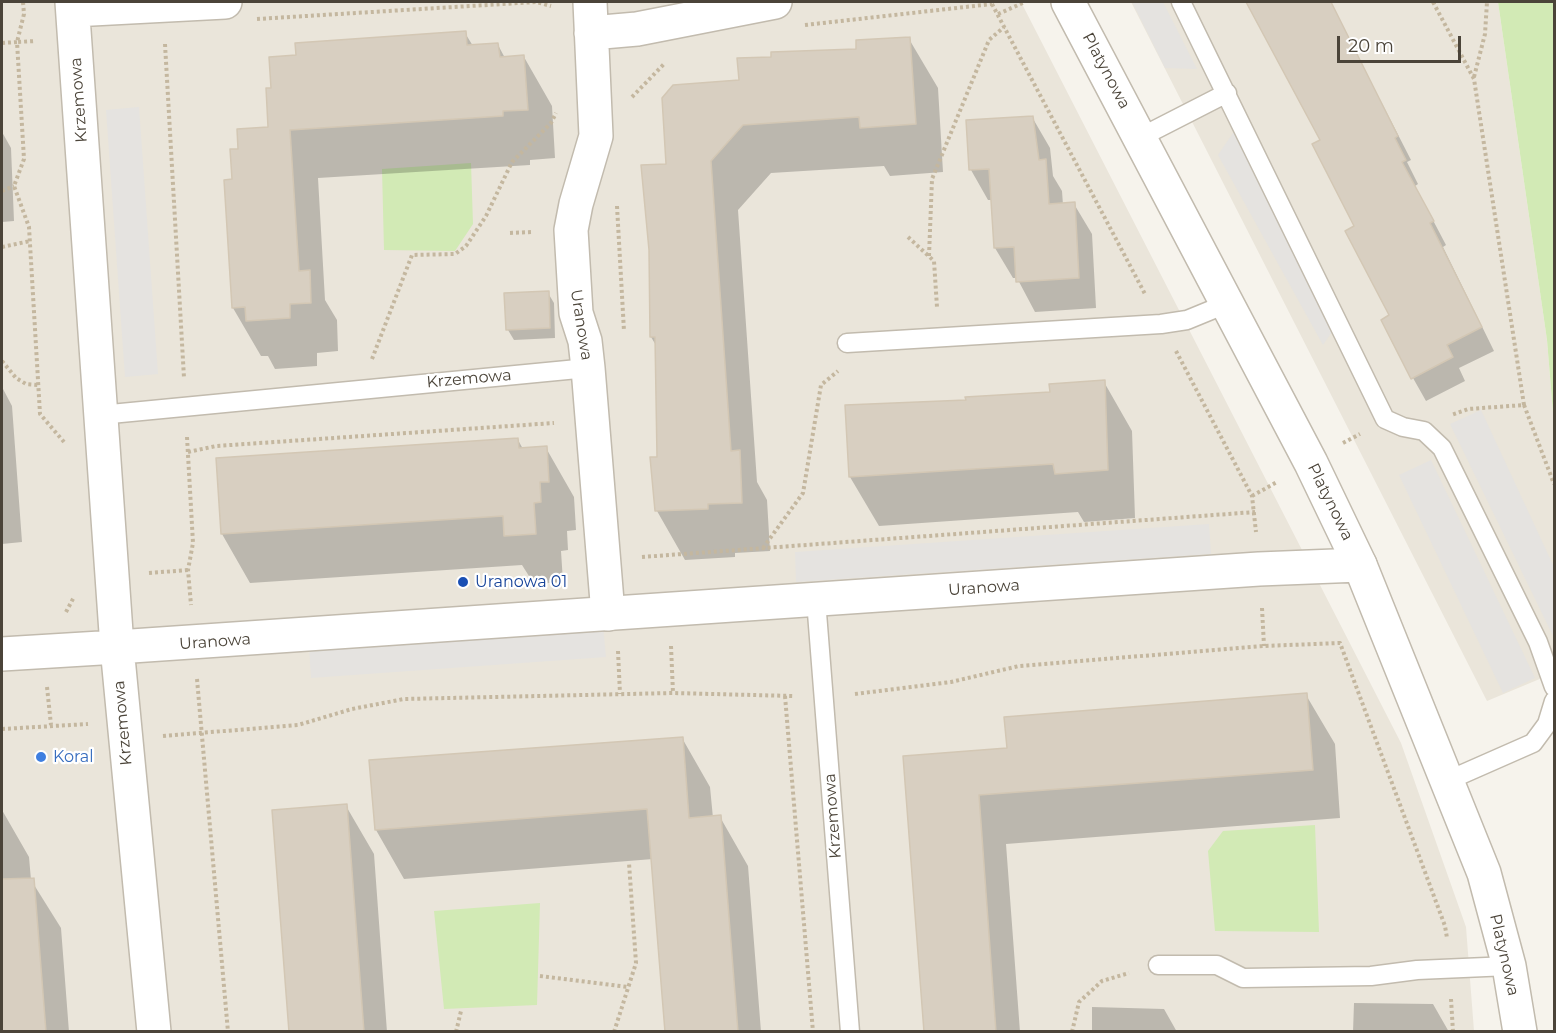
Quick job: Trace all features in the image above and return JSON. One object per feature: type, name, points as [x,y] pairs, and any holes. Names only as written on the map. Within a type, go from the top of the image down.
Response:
[{"type":"street","points":[[591,17],[636,29],[775,2]]},
{"type":"street","name":"Platynowa","points":[[1068,2],[1311,463],[1360,565],[1485,873],[1509,966],[1520,1032]]},
{"type":"street","points":[[73,17],[163,5],[235,11]]},
{"type":"street","name":"Krzemowa","points":[[73,17],[117,647],[154,1032]]},
{"type":"street","name":"Uranowa","points":[[591,17],[596,136],[576,204],[571,230],[576,313],[585,340],[588,368],[608,614]]},
{"type":"street","name":"Uranowa","points":[[2,654],[1247,570],[1360,565]]},
{"type":"lane","points":[[1181,2],[1385,419],[1403,427],[1424,431],[1442,448],[1538,642],[1554,687]]},
{"type":"lane","points":[[1141,137],[1227,93]]},
{"type":"lane","points":[[847,343],[1161,324],[1187,320],[1226,304]]},
{"type":"lane","name":"Krzemowa","points":[[100,415],[588,368]]},
{"type":"lane","name":"Krzemowa","points":[[816,600],[850,1032]]},
{"type":"lane","points":[[1449,780],[1533,743],[1547,724],[1554,701]]},
{"type":"lane","points":[[1158,965],[1217,964],[1243,978],[1371,976],[1417,970],[1509,966]]},
{"type":"path","points":[[23,2],[24,14],[17,42],[24,159],[14,186],[29,227],[40,414],[67,445]]},
{"type":"path","points":[[637,558],[1255,512],[1252,496],[992,2],[798,26]]},
{"type":"path","points":[[998,14],[1025,2]]},
{"type":"path","points":[[1433,2],[1474,79],[1524,405],[1554,484]]},
{"type":"path","points":[[1474,79],[1485,34],[1487,2]]},
{"type":"path","points":[[235,11],[536,3],[554,7]]},
{"type":"path","points":[[163,5],[193,543],[188,570]]},
{"type":"path","points":[[2,43],[17,42],[73,17]]},
{"type":"path","points":[[929,256],[932,178],[989,40],[1004,27]]},
{"type":"path","points":[[628,101],[668,60]]},
{"type":"path","points":[[360,390],[412,255],[455,254],[466,246],[486,216],[512,162],[551,123]]},
{"type":"path","points":[[2,191],[14,186]]},
{"type":"path","points":[[908,237],[934,261],[939,338]]},
{"type":"path","points":[[2,247],[30,241]]},
{"type":"path","points":[[762,548],[803,493],[821,385],[845,365],[847,343]]},
{"type":"path","points":[[2,361],[16,378],[26,384],[38,386]]},
{"type":"path","points":[[1443,416],[1468,409],[1524,405]]},
{"type":"path","points":[[188,452],[216,446],[560,423],[595,461]]},
{"type":"path","points":[[63,615],[75,594]]},
{"type":"path","points":[[670,635],[673,693]]},
{"type":"path","points":[[156,736],[298,725],[351,709],[404,699],[673,693],[785,696],[873,694],[951,681],[1019,666],[1264,646],[1340,643],[1445,926],[1448,944]]},
{"type":"path","points":[[618,650],[620,694]]},
{"type":"path","points":[[785,696],[813,1032]]},
{"type":"path","points":[[2,729],[96,723]]},
{"type":"path","points":[[202,732],[228,1032]]},
{"type":"path","points":[[614,1032],[636,963],[629,863]]},
{"type":"path","points":[[1072,1032],[1079,1002],[1102,981],[1158,965]]},
{"type":"path","points":[[540,975],[628,987]]},
{"type":"path","points":[[1451,996],[1453,1032]]},
{"type":"path","points":[[456,1032],[461,1011]]},
{"type":"shaded area","points":[[2,2],[1021,2],[1401,743],[1466,927],[1474,1031],[2,1032]]},
{"type":"shaded area","points":[[1131,2],[1498,2],[1547,340],[1554,425],[1554,673],[1487,701]]},
{"type":"shaded area","points":[[1132,2],[1163,2],[1197,69],[1165,68]]},
{"type":"shaded area","points":[[139,107],[158,374],[125,377],[106,110]]},
{"type":"shaded area","points":[[1235,130],[1336,326],[1323,345],[1218,155]]},
{"type":"shaded area","points":[[1481,410],[1554,567],[1554,638],[1450,424]]},
{"type":"shaded area","points":[[1431,460],[1535,678],[1503,693],[1399,475]]},
{"type":"shaded area","points":[[1209,524],[1211,554],[796,582],[795,552]]},
{"type":"shaded area","points":[[603,626],[606,657],[311,678],[309,647]]},
{"type":"green space","points":[[1498,2],[1554,2],[1554,425],[1547,340]]},
{"type":"green space","points":[[471,163],[473,224],[455,251],[384,250],[382,169]]},
{"type":"green space","points":[[1315,825],[1319,932],[1215,931],[1208,851],[1223,831]]},
{"type":"green space","points":[[540,903],[537,1005],[444,1009],[434,911]]},
{"type":"building","points":[[1246,2],[1331,2],[1398,136],[1395,138],[1406,160],[1402,162],[1434,221],[1430,223],[1482,327],[1447,345],[1453,357],[1411,379],[1381,320],[1389,315],[1345,231],[1354,226],[1312,144],[1320,140]]},
{"type":"building","points":[[466,31],[467,45],[498,43],[500,57],[524,55],[528,110],[503,111],[503,116],[290,130],[299,271],[310,270],[311,303],[290,304],[290,318],[246,321],[245,307],[232,308],[224,180],[232,179],[230,149],[238,149],[237,129],[268,127],[266,88],[271,88],[269,57],[296,55],[295,43]]},
{"type":"building","points":[[910,37],[916,124],[860,128],[859,117],[743,125],[711,161],[731,451],[740,450],[742,503],[708,504],[708,509],[655,511],[650,457],[657,457],[655,337],[650,337],[649,250],[641,165],[666,164],[662,98],[673,85],[739,80],[737,58],[771,57],[771,52],[856,49],[856,40]]},
{"type":"building","points":[[1033,116],[1039,160],[1046,159],[1049,204],[1075,202],[1079,278],[1016,282],[1014,247],[994,248],[989,169],[969,170],[966,120]]},
{"type":"building","points":[[549,291],[550,328],[506,330],[504,293]]},
{"type":"building","points":[[1105,380],[1108,470],[1055,474],[1053,464],[849,477],[845,405],[966,400],[965,397],[1050,392],[1049,384]]},
{"type":"building","points":[[518,438],[519,448],[547,446],[549,482],[540,482],[541,502],[534,503],[536,534],[504,536],[503,516],[221,534],[216,458]]},
{"type":"building","points":[[1307,693],[1313,770],[979,795],[996,1032],[924,1032],[903,756],[1007,748],[1004,717]]},
{"type":"building","points":[[683,737],[689,818],[721,815],[738,1032],[665,1032],[647,809],[375,830],[369,760]]},
{"type":"building","points":[[347,804],[364,1032],[289,1032],[272,810]]},
{"type":"building","points":[[34,878],[46,1032],[2,1032],[2,879]]},
{"type":"place","name":"Uranowa 01","points":[[463,582]]},
{"type":"place","name":"Koral","points":[[41,757]]}]
